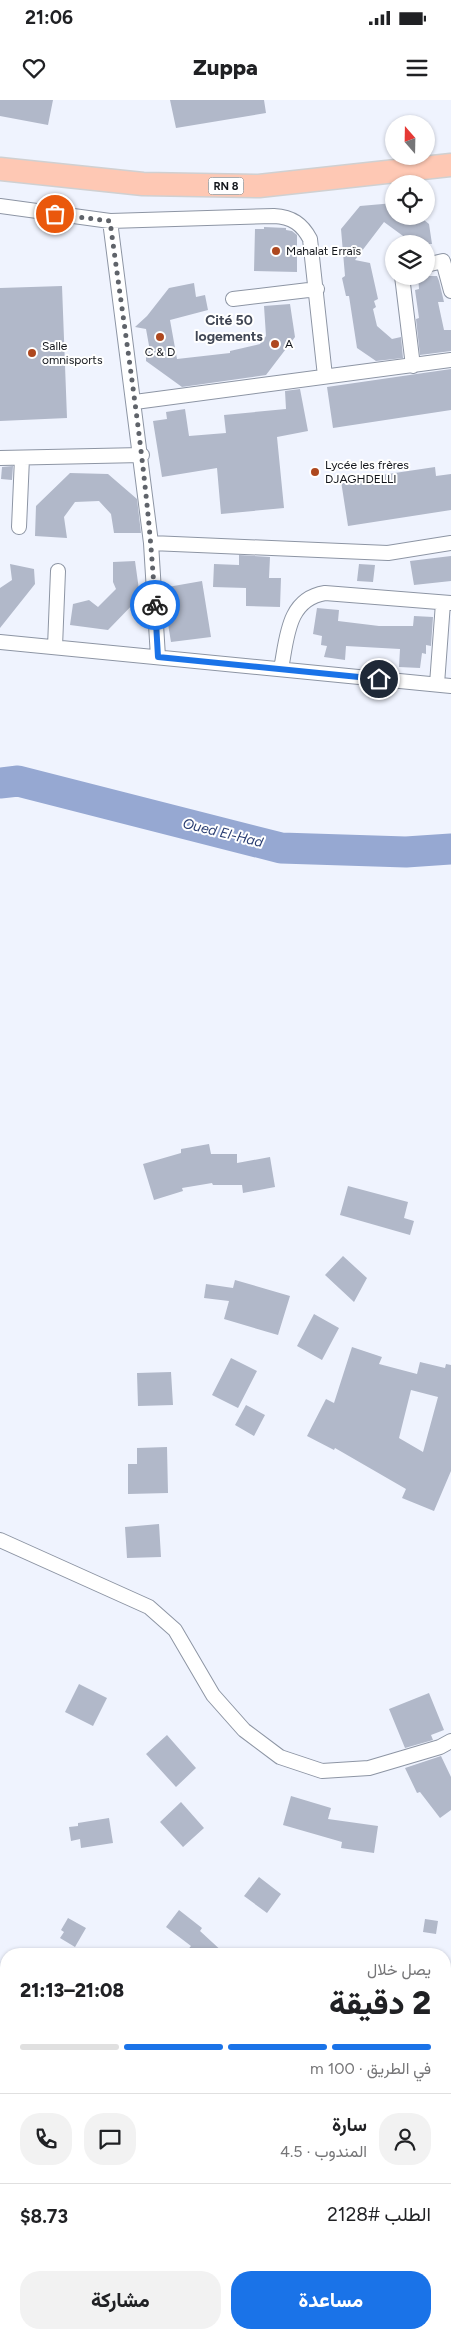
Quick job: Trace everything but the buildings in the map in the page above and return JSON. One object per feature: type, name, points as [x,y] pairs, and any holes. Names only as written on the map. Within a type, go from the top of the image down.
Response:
[{"type":"main road","name":"RN 8","points":[[0,169],[142,184],[259,186],[451,165]]},
{"type":"street","points":[[0,206],[110,221],[274,216],[292,219],[300,224],[310,240],[317,289],[325,376]]},
{"type":"street","points":[[110,221],[142,455],[151,543],[158,657]]},
{"type":"street","points":[[435,263],[443,261],[451,291]]},
{"type":"street","points":[[403,285],[413,366]]},
{"type":"street","points":[[233,299],[317,289]]},
{"type":"street","points":[[135,402],[451,360]]},
{"type":"street","points":[[0,458],[142,455]]},
{"type":"street","points":[[18,527],[22,458]]},
{"type":"street","points":[[151,543],[388,553],[451,543]]},
{"type":"street","points":[[56,647],[58,571]]},
{"type":"street","points":[[0,642],[444,685],[447,603],[325,593],[315,594],[299,605],[294,613],[281,669]]},
{"type":"street","points":[[0,1540],[149,1607],[175,1630],[213,1694],[244,1730],[280,1757],[322,1771],[369,1768],[440,1747],[451,1741]]},
{"type":"waterway","name":"Oued El-Had","points":[[0,783],[18,781],[281,848],[406,852],[451,849]]},
{"type":"way so far","points":[[55,214],[110,221],[142,455],[155,605]]},
{"type":"place","name":"Mahalat Erraïs","points":[[276,251]]},
{"type":"place","name":"C & D","points":[[160,337]]},
{"type":"place","name":"A","points":[[275,344]]},
{"type":"place","name":"Salle omnisports","points":[[32,353]]},
{"type":"place","name":"Lycée les frères DJAGHDELLI","points":[[315,472]]},
{"type":"district","name":"Cité 50 logements","points":[[229,328]]},
{"type":"route","points":[[155,605],[158,657],[379,679]]}]
